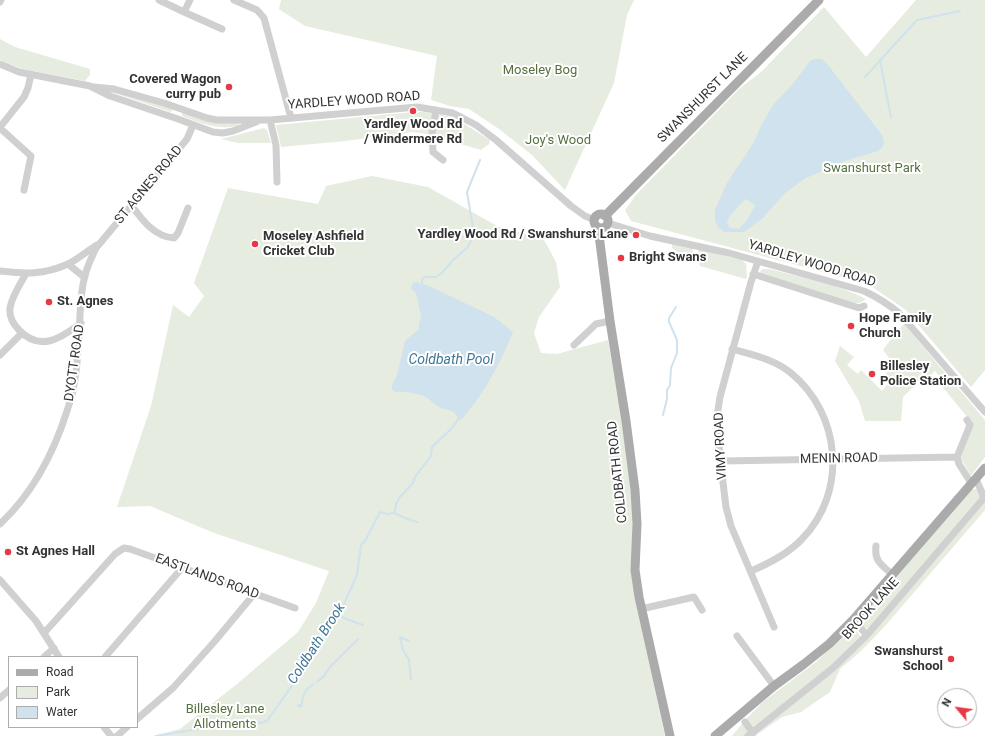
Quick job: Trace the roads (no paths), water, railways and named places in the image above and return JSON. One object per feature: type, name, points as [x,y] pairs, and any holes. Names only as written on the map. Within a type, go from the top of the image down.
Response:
[{"type":"main road","name":"SWANSHURST LANE","points":[[607,219],[819,0]]},
{"type":"main road","points":[[596,223],[604,228],[607,219]]},
{"type":"main road","name":"COLDBATH ROAD","points":[[596,223],[635,490],[637,524],[635,570],[670,736]]},
{"type":"main road","name":"BROOK LANE","points":[[715,736],[774,686],[829,644],[853,620],[893,575],[985,468]]},
{"type":"main road","name":"BROOK LANE","points":[[720,736],[731,722]]},
{"type":"street","points":[[159,0],[222,29]]},
{"type":"street","points":[[184,12],[190,0]]},
{"type":"street","points":[[234,0],[257,10],[264,18],[291,118]]},
{"type":"street","name":"YARDLEY WOOD ROAD","points":[[0,64],[19,72],[94,87],[114,88],[217,120],[258,121],[417,107],[453,114],[476,125],[499,142],[571,206],[596,223]]},
{"type":"street","points":[[24,190],[31,156],[0,127],[24,97],[28,88],[31,74]]},
{"type":"street","name":"YARDLEY WOOD ROAD","points":[[94,87],[110,96],[213,132],[233,131],[258,121]]},
{"type":"street","points":[[178,119],[181,109]]},
{"type":"street","points":[[436,110],[432,134],[432,152],[443,160]]},
{"type":"street","points":[[270,120],[276,145],[277,182]]},
{"type":"street","name":"ST AGNES ROAD","points":[[84,277],[90,259],[100,243],[187,139],[193,125]]},
{"type":"street","points":[[132,206],[140,218],[152,229],[167,238],[174,238],[178,233],[188,208]]},
{"type":"street","name":"YARDLEY WOOD ROAD","points":[[607,219],[650,236],[758,261],[864,291],[885,301],[899,313],[985,412]]},
{"type":"street","name":"ST AGNES ROAD","points":[[0,271],[26,274],[44,272],[68,264],[100,243]]},
{"type":"street","name":"VIMY ROAD","points":[[758,261],[732,349],[720,397],[717,416],[726,507],[731,526],[774,627]]},
{"type":"street","points":[[68,264],[84,277]]},
{"type":"street","points":[[26,274],[10,307],[12,323],[22,333],[37,342],[46,343],[72,330],[80,323]]},
{"type":"street","name":"YARDLEY WOOD ROAD","points":[[753,274],[859,308],[864,306]]},
{"type":"street","name":"DYOTT ROAD","points":[[0,524],[22,499],[40,473],[51,454],[62,427],[73,391],[84,277]]},
{"type":"street","points":[[574,345],[596,324],[610,320]]},
{"type":"street","points":[[0,355],[22,333]]},
{"type":"street","points":[[732,349],[770,360],[791,373],[800,382],[810,393],[822,412],[830,436],[834,459],[828,496],[822,512],[814,524],[803,538],[789,550],[773,561],[751,571]]},
{"type":"street","points":[[967,420],[970,425],[957,458],[959,464],[974,481]]},
{"type":"street","name":"MENIN ROAD","points":[[721,461],[957,458]]},
{"type":"street","name":"BROOK LANE","points":[[750,734],[769,721],[795,697],[833,668],[867,635],[983,499],[983,495],[974,481]]},
{"type":"street","points":[[876,546],[875,555],[878,561],[893,575]]},
{"type":"street","name":"EASTLANDS ROAD","points":[[45,632],[106,563],[119,550],[124,548],[295,608]]},
{"type":"street","points":[[106,656],[182,568]]},
{"type":"street","points":[[0,580],[45,632],[58,656]]},
{"type":"street","points":[[138,718],[173,688],[254,594]]},
{"type":"street","points":[[642,609],[694,597],[702,610]]},
{"type":"street","points":[[853,620],[867,635]]},
{"type":"street","points":[[737,636],[774,686]]},
{"type":"street","points":[[45,656],[54,648]]},
{"type":"street","points":[[0,698],[8,691]]},
{"type":"street","points":[[745,722],[750,734]]},
{"type":"street","points":[[105,728],[111,736]]},
{"type":"street","points":[[117,736],[126,728]]},
{"type":"water","points":[[822,59],[828,65],[882,135],[884,141],[883,147],[878,151],[845,161],[804,179],[784,194],[763,218],[744,232],[724,232],[719,228],[715,221],[715,210],[727,183],[753,144],[773,105],[792,85],[811,60]],"holes":[[[745,199],[755,206],[747,220],[739,229],[730,228],[727,223],[729,217]]]},
{"type":"water","name":"Coldbath Pool","points":[[417,282],[427,285],[494,317],[513,332],[503,356],[491,378],[477,400],[461,420],[459,420],[453,411],[439,407],[426,397],[419,394],[395,392],[392,389],[405,341],[418,330],[421,316],[416,293],[411,287],[413,283]]},
{"type":"waterway","points":[[865,77],[917,20],[960,11]]},
{"type":"waterway","points":[[880,60],[891,118]]},
{"type":"waterway","name":"Coldbath Brook","points":[[474,238],[467,192],[480,160]]},
{"type":"waterway","name":"Coldbath Brook","points":[[422,286],[422,280],[424,277],[436,277],[442,273],[453,260],[467,248],[471,241]]},
{"type":"waterway","points":[[663,415],[667,399],[667,390],[670,385],[671,368],[677,353],[677,340],[669,322],[669,318],[676,307]]},
{"type":"waterway","name":"Coldbath Brook","points":[[156,736],[232,724],[262,723],[267,721],[339,615],[357,575],[361,545],[365,541],[380,512],[388,514],[394,513],[396,504],[400,497],[413,483],[415,477],[431,456],[432,447],[452,428],[459,418]]},
{"type":"waterway","points":[[394,513],[417,522]]},
{"type":"waterway","points":[[339,615],[363,625]]},
{"type":"waterway","points":[[400,637],[403,650],[409,660],[411,679]]},
{"type":"waterway","points":[[400,637],[409,641]]},
{"type":"waterway","points":[[317,682],[358,639]]},
{"type":"waterway","points":[[303,696],[307,689],[314,684]]},
{"type":"waterway","points":[[298,706],[299,705],[301,707],[303,698]]},
{"type":"place","name":"Covered Wagon curry pub","points":[[229,87]]},
{"type":"place","name":"Yardley Wood Rd / Windermere Rd","points":[[413,111]]},
{"type":"place","name":"Yardley Wood Rd / Swanshurst Lane","points":[[636,235]]},
{"type":"place","name":"Moseley Ashfield Cricket Club","points":[[255,244]]},
{"type":"place","name":"Bright Swans","points":[[621,258]]},
{"type":"place","name":"St. Agnes","points":[[49,302]]},
{"type":"place","name":"Hope Family Church","points":[[851,326]]},
{"type":"place","name":"Billesley Police Station","points":[[872,374]]},
{"type":"place","name":"St Agnes Hall","points":[[8,552]]},
{"type":"place","name":"Swanshurst School","points":[[951,659]]},
{"type":"park label","name":"Moseley Bog","points":[[540,71]]},
{"type":"park label","name":"Joy's Wood","points":[[558,141]]},
{"type":"park label","name":"Swanshurst Park","points":[[872,169]]},
{"type":"park label","name":"Billesley Lane Allotments","points":[[225,718]]}]
